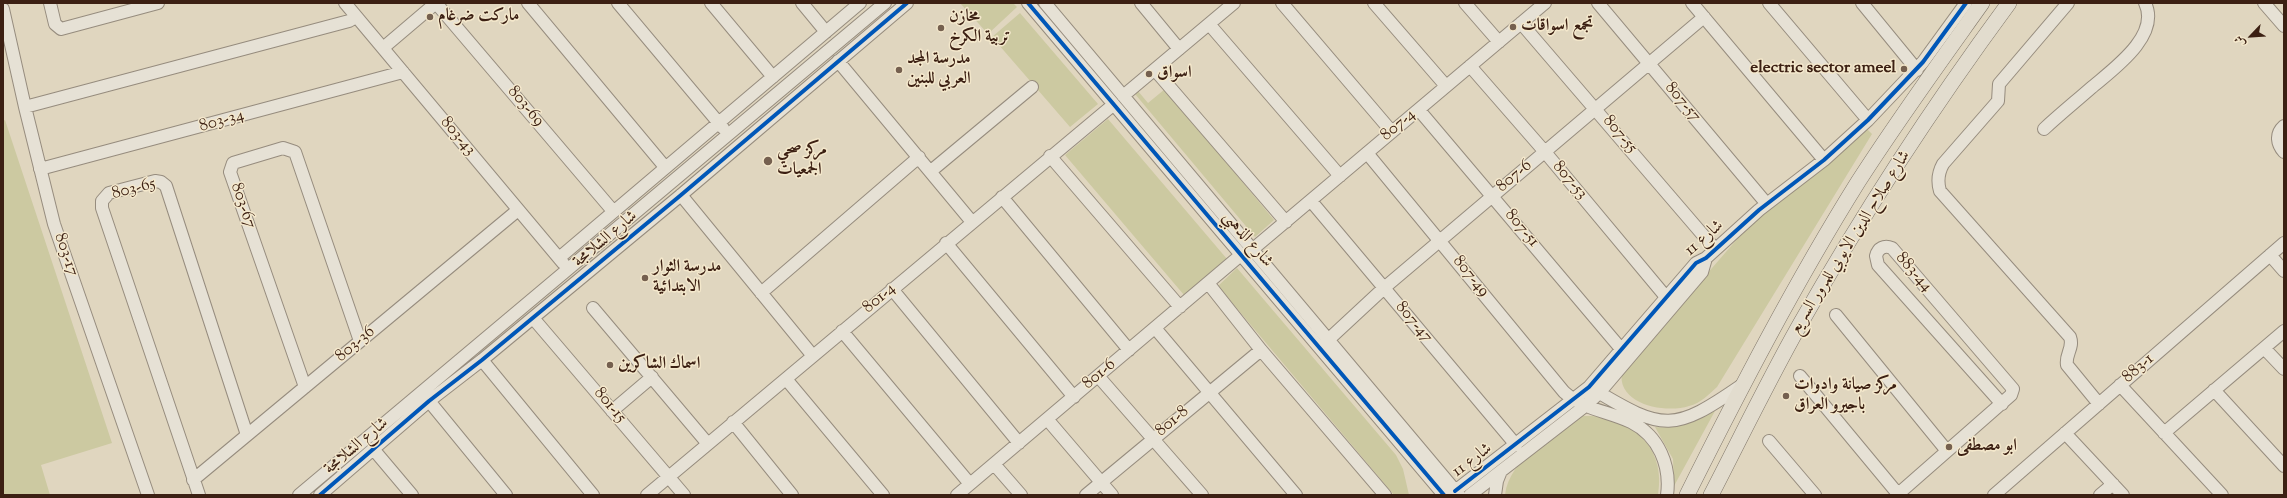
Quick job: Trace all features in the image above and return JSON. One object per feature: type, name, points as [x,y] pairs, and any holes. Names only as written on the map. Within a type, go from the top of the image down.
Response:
[{"type":"main road","name":"شارع صلاح الدين الايوبي للمرور السريع","points":[[1687,495],[1742,385],[1800,280],[1858,182],[1982,3]]},
{"type":"main road","name":"شارع صلاح الدين الايوبي للمرور السريع","points":[[1711,495],[1798,328],[1833,268],[1945,94],[2009,3]]},
{"type":"street","points":[[50,3],[55,24],[61,29],[158,3]]},
{"type":"street","name":"803-43","points":[[345,3],[569,270]]},
{"type":"street","points":[[383,48],[436,3]]},
{"type":"street","name":"803-69","points":[[436,3],[613,211]]},
{"type":"street","points":[[528,3],[665,167]]},
{"type":"street","points":[[618,3],[729,135]]},
{"type":"street","points":[[711,3],[773,76]]},
{"type":"street","points":[[802,3],[826,32]]},
{"type":"street","points":[[558,258],[860,3]]},
{"type":"street","name":"شارع الشلامجة","points":[[299,495],[569,270],[885,3]]},
{"type":"street","name":"شارع الشلامجة","points":[[320,495],[429,401],[482,360],[681,195],[907,3]]},
{"type":"street","name":"شارع الذهبي","points":[[1028,3],[1113,105],[1328,340],[1458,493]]},
{"type":"street","name":"شارع الذهبي","points":[[1045,3],[1124,96],[1444,495]]},
{"type":"street","points":[[1141,3],[1178,50]]},
{"type":"street","points":[[1124,96],[1234,3]]},
{"type":"street","points":[[1282,3],[1392,132]]},
{"type":"street","points":[[1374,3],[1446,86]]},
{"type":"street","points":[[1465,3],[1499,42]]},
{"type":"street","name":"807-4","points":[[1248,252],[1286,222],[1545,3]]},
{"type":"street","name":"807-57","points":[[1598,3],[1766,203]]},
{"type":"street","points":[[1692,3],[1824,160]]},
{"type":"street","points":[[1768,3],[1868,120]]},
{"type":"street","points":[[1862,3],[1917,70]]},
{"type":"street","points":[[2068,3],[1999,84],[1998,101],[1943,164],[1939,174],[1938,183],[1940,191],[2070,337],[2072,346],[2067,358],[2067,365],[2099,404]]},
{"type":"street","points":[[2044,129],[2128,56],[2145,30],[2148,15],[2145,3]]},
{"type":"street","points":[[2264,3],[2284,26]]},
{"type":"street","name":"شارع 11","points":[[1470,495],[1585,406],[1594,390],[1622,350],[1696,263],[1706,258],[1766,203],[1824,160],[1868,120],[1917,70],[1960,6]]},
{"type":"street","name":"803-17","points":[[3,9],[24,107],[54,224],[148,495]]},
{"type":"street","points":[[24,107],[349,21],[356,16]]},
{"type":"street","name":"807-6","points":[[1328,340],[1384,288],[1704,17]]},
{"type":"street","name":"807-55","points":[[1521,23],[1715,249]]},
{"type":"street","points":[[1209,24],[1340,176]]},
{"type":"street","points":[[838,61],[972,222]]},
{"type":"street","name":"807-53","points":[[1470,66],[1545,152],[1666,297]]},
{"type":"street","points":[[1155,70],[1286,222]]},
{"type":"street","name":"803-34","points":[[40,169],[403,72]]},
{"type":"street","points":[[931,172],[1032,87]]},
{"type":"street","name":"801-4","points":[[647,495],[946,243],[1113,105]]},
{"type":"street","name":"807-51","points":[[1418,110],[1493,196],[1622,350]]},
{"type":"street","points":[[2284,126],[2278,138],[2278,143],[2284,152]]},
{"type":"street","name":"803-67","points":[[305,387],[230,172],[233,163],[283,148],[288,148],[295,152],[360,341]]},
{"type":"street","name":"807-49","points":[[1367,153],[1564,392],[1585,406],[1632,423],[1650,437],[1659,449],[1667,466],[1667,495]]},
{"type":"street","points":[[1050,156],[1180,307]]},
{"type":"street","points":[[761,293],[919,157]]},
{"type":"street","name":"803-65","points":[[199,495],[102,208],[102,201],[109,193],[155,181],[161,182],[166,186],[248,435]]},
{"type":"street","points":[[681,195],[813,356]]},
{"type":"street","points":[[1002,197],[1129,350]]},
{"type":"street","name":"807-47","points":[[1311,201],[1516,445]]},
{"type":"street","name":"803-36","points":[[193,480],[518,210]]},
{"type":"street","points":[[946,243],[1074,397]]},
{"type":"street","name":"883-1","points":[[1994,495],[2284,243]]},
{"type":"street","name":"883-44","points":[[1884,247],[1892,248],[2010,383],[2013,389],[2011,395],[2002,404],[1878,265],[1876,256],[1879,250],[1884,247]]},
{"type":"street","name":"801-6","points":[[957,495],[1208,283],[1248,252]]},
{"type":"street","points":[[2270,255],[2284,270]]},
{"type":"street","name":"شارع 11","points":[[1458,493],[1574,400],[1594,390],[1702,272],[1706,258]]},
{"type":"street","points":[[1208,283],[1261,350],[1385,495]]},
{"type":"street","points":[[892,289],[1019,443]]},
{"type":"street","points":[[593,308],[708,444]]},
{"type":"street","points":[[1836,315],[1948,451]]},
{"type":"street","name":"801-15","points":[[533,318],[684,495]]},
{"type":"street","points":[[1155,328],[1296,495]]},
{"type":"street","points":[[842,331],[970,484]]},
{"type":"street","points":[[2164,433],[2284,331]]},
{"type":"street","points":[[2264,348],[2284,369]]},
{"type":"street","name":"801-8","points":[[1086,495],[1261,350]]},
{"type":"street","points":[[482,360],[593,495]]},
{"type":"street","points":[[1098,376],[1202,495]]},
{"type":"street","points":[[1800,376],[1898,495],[2002,404]]},
{"type":"street","points":[[612,410],[652,377]]},
{"type":"street","points":[[786,379],[883,495]]},
{"type":"street","points":[[1594,390],[1637,415],[1653,420],[1672,420],[1700,413],[1742,385]]},
{"type":"street","points":[[2120,385],[2222,495]]},
{"type":"street","points":[[2214,390],[2284,466]]},
{"type":"street","points":[[429,401],[506,495]]},
{"type":"street","points":[[1047,420],[1112,495]]},
{"type":"street","points":[[733,422],[792,495]]},
{"type":"street","points":[[2066,433],[2123,495]]},
{"type":"street","points":[[1769,441],[1815,495]]},
{"type":"street","points":[[374,450],[412,495]]},
{"type":"street","points":[[994,464],[1021,495]]},
{"type":"street","points":[[1495,495],[1497,481],[1502,471]]},
{"type":"street","points":[[2100,495],[2113,484]]},
{"type":"shaded area","points":[[960,3],[1013,3],[1017,7],[988,34]]},
{"type":"shaded area","points":[[1020,13],[1098,104],[1070,127],[992,37]]},
{"type":"shaded area","points":[[1165,89],[1274,220],[1255,237],[1135,94],[1138,91],[1148,103]]},
{"type":"shaded area","points":[[1108,119],[1227,259],[1184,295],[1065,155]]},
{"type":"shaded area","points":[[5,120],[112,443],[41,465],[50,495],[3,495],[3,121]]},
{"type":"shaded area","points":[[1864,129],[1868,130],[1872,134],[1717,387],[1697,403],[1679,408],[1668,409],[1656,407],[1644,404],[1634,399],[1627,392],[1622,383],[1622,372],[1751,223]]},
{"type":"shaded area","points":[[1237,268],[1396,455],[1403,469],[1409,495],[1394,495],[1218,286]]},
{"type":"shaded area","points":[[1715,411],[1674,486],[1673,459],[1655,427],[1671,427],[1686,424]]},
{"type":"shaded area","points":[[1582,416],[1599,417],[1615,421],[1629,427],[1641,436],[1650,448],[1657,462],[1659,477],[1658,495],[1505,495],[1515,470],[1524,459],[1546,440]]},
{"type":"cycle path","points":[[320,495],[429,401],[482,360],[681,195],[907,3]]},
{"type":"cycle path","points":[[1028,3],[1444,495]]},
{"type":"cycle path","points":[[1455,491],[1589,387],[1696,263],[1706,258],[1759,210],[1824,160],[1868,120],[1923,62],[1966,3]]},
{"type":"place","name":"ماركت ضرغام","points":[[430,17]]},
{"type":"place","name":"تجمع اسواقات","points":[[1513,27]]},
{"type":"place","name":"مخازن تربية الكرخ","points":[[941,28]]},
{"type":"place","name":"electric sector ameel","points":[[1904,69]]},
{"type":"place","name":"مدرسة المجد العربي للبنين","points":[[899,70]]},
{"type":"place","name":"اسواق","points":[[1149,74]]},
{"type":"place","name":"مركز صحي الجمعيات","points":[[768,161]]},
{"type":"place","name":"مدرسة الثوار الابتدائية","points":[[645,278]]},
{"type":"place","name":"اسماك الشاكرين","points":[[610,365]]},
{"type":"place","name":"مركز صيانة وادوات باجيرو العراق","points":[[1786,396]]},
{"type":"place","name":"ابو مصطفى","points":[[1949,447]]}]
